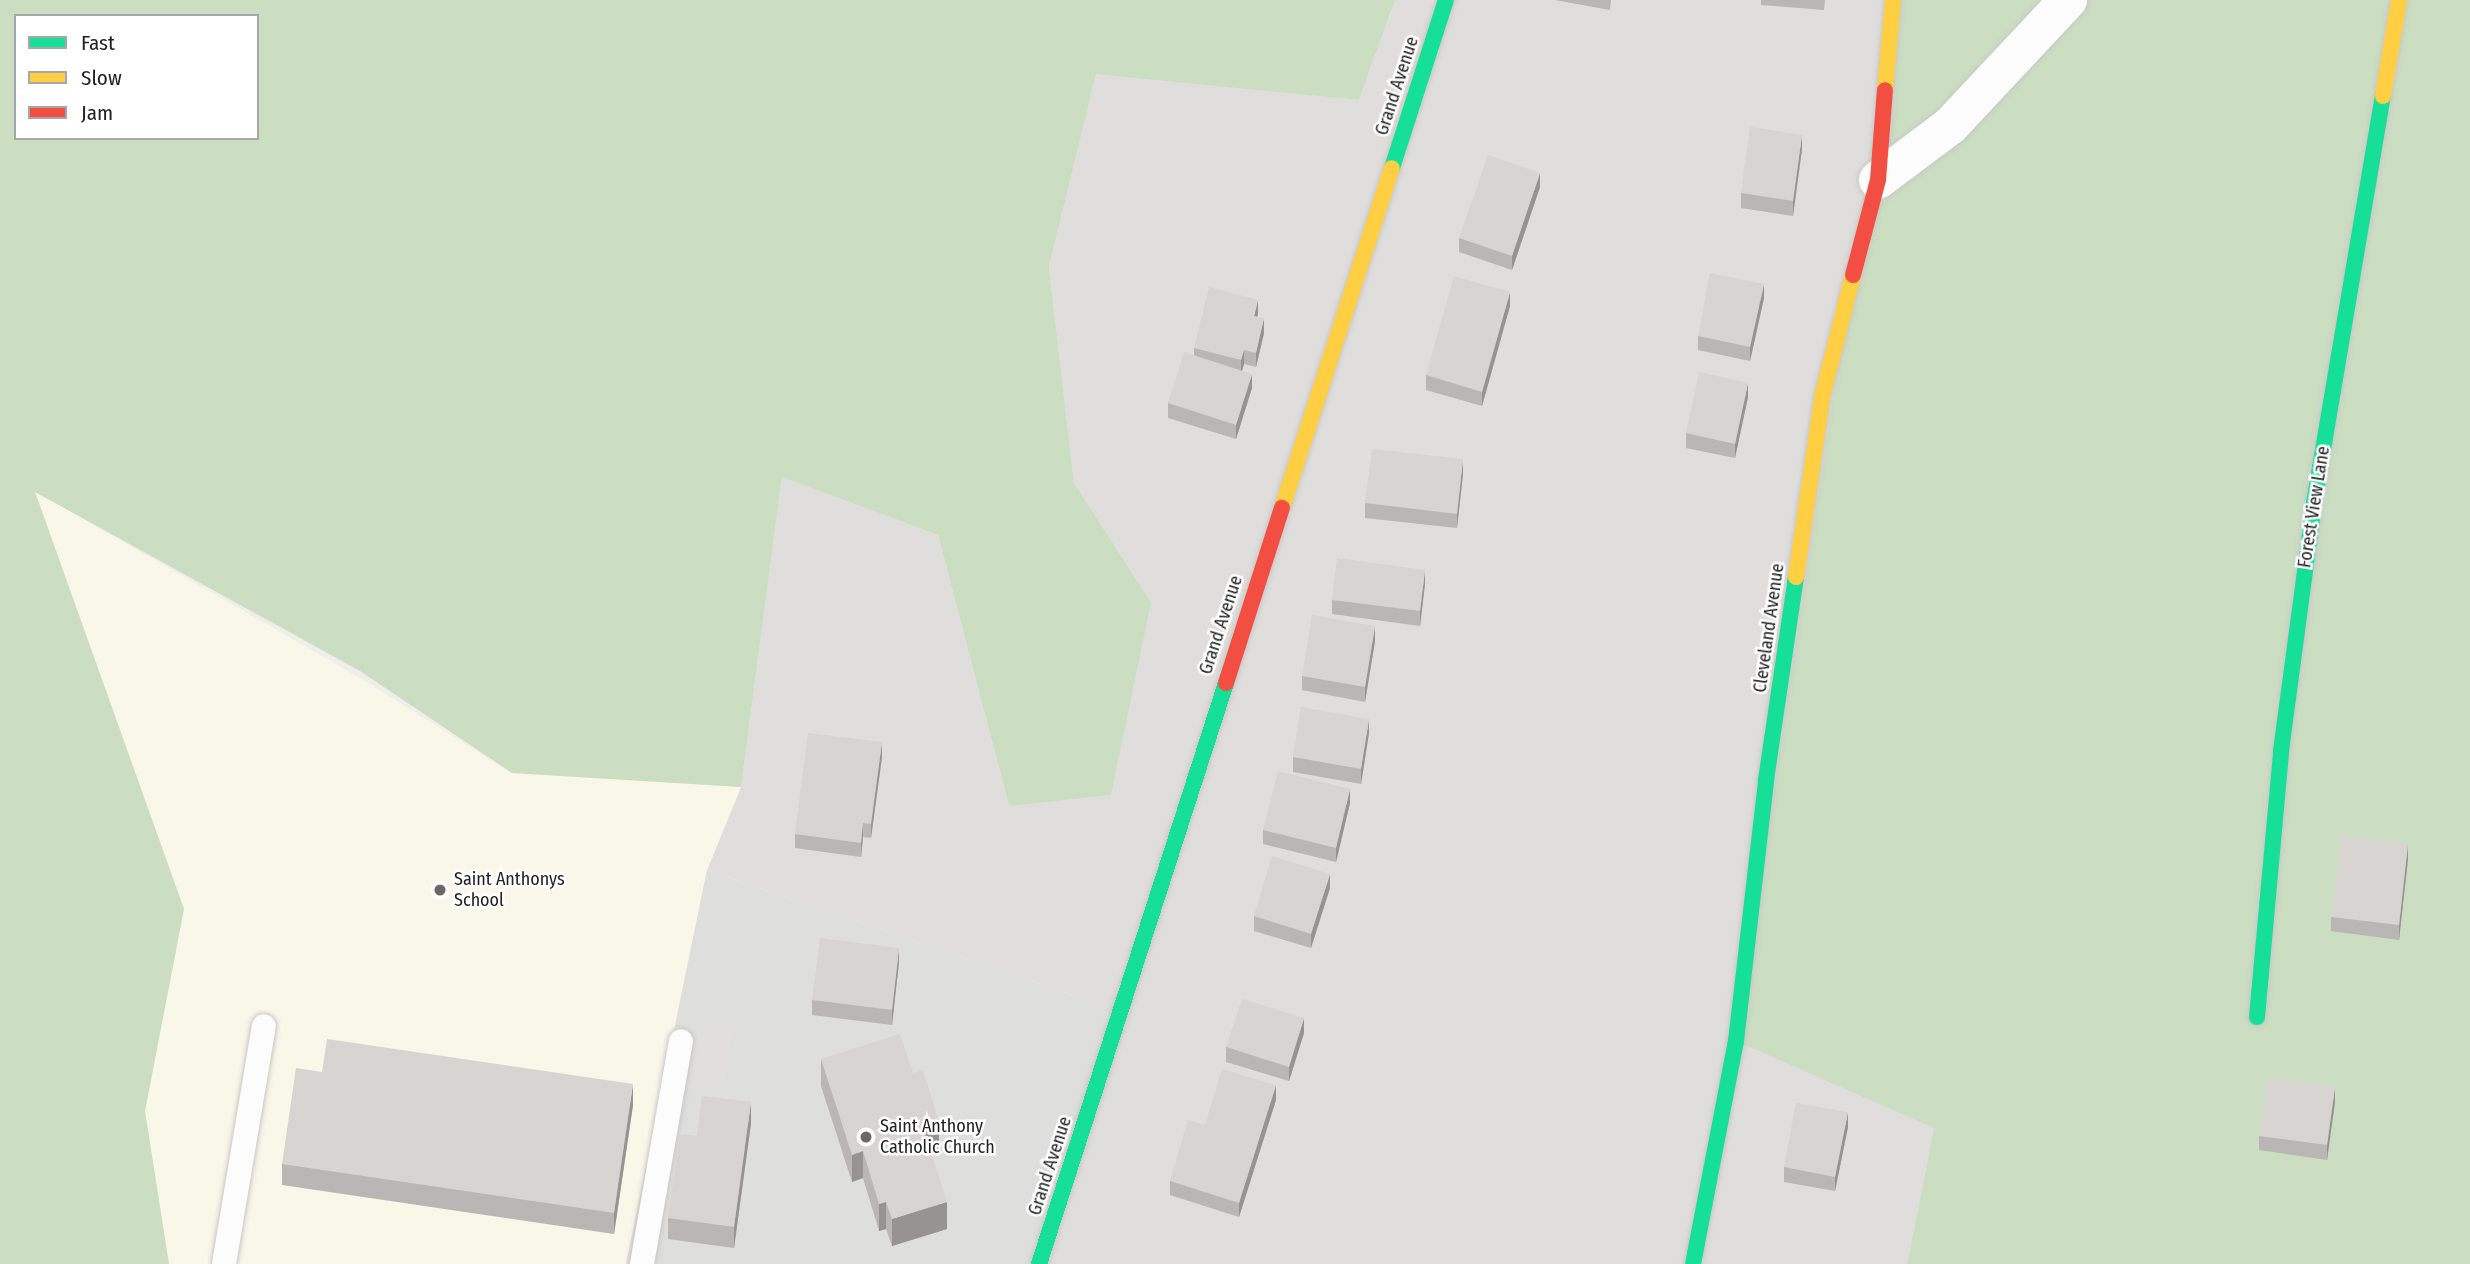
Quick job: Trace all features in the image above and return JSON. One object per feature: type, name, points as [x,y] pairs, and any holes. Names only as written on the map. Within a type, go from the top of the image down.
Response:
[{"type":"street","name":"Grand Avenue","points":[[1039,1264],[1446,0]]},
{"type":"street","name":"Cleveland Avenue","points":[[1693,1264],[1736,1041],[1766,780],[1823,393],[1839,315],[1878,180],[1893,0]]},
{"type":"street","points":[[1878,180],[1950,126],[2068,0]]},
{"type":"street","name":"Forest View Lane","points":[[2257,1017],[2281,751],[2314,503],[2399,0]]},
{"type":"lane","points":[[224,1264],[264,1026]]},
{"type":"lane","points":[[642,1264],[681,1041]]},
{"type":"shaded area","points":[[1395,0],[1894,0],[1934,1128],[1907,1264],[1039,1264],[1119,1011],[707,870],[741,787],[782,477],[938,535],[1009,806],[1151,602],[1074,483],[1049,267],[1096,73],[1359,100]]},
{"type":"shaded area","name":"Saint Anthonys School","points":[[35,491],[355,675],[512,773],[741,787],[707,870],[626,1264],[169,1264],[145,1111],[184,909]]},
{"type":"shaded area","name":"Saint Anthony Catholic Church","points":[[707,870],[1119,1011],[1039,1264],[626,1264]]},
{"type":"shaded area","points":[[698,1027],[731,1031],[724,1092],[691,1088]]},
{"type":"green space","points":[[0,0],[1395,0],[1359,100],[1096,74],[1049,267],[1074,483],[1151,602],[1111,795],[1009,806],[938,535],[782,477],[741,787],[512,773],[360,671],[35,492],[184,909],[145,1111],[169,1264],[0,1264]]},
{"type":"green space","points":[[1893,0],[2470,0],[2470,1264],[1907,1264],[1934,1128],[1736,1041]]},
{"type":"building","points":[[1750,127],[1802,135],[1793,201],[1741,193]]},
{"type":"building","points":[[1488,155],[1540,173],[1512,256],[1459,238]]},
{"type":"building","points":[[1710,273],[1764,284],[1750,347],[1698,336]]},
{"type":"building","points":[[1454,276],[1510,292],[1482,392],[1426,375]]},
{"type":"building","points":[[1209,287],[1258,300],[1254,316],[1264,318],[1256,353],[1244,350],[1241,360],[1194,348]]},
{"type":"building","points":[[1184,352],[1252,374],[1236,425],[1168,403]]},
{"type":"building","points":[[1699,372],[1748,383],[1735,444],[1686,433]]},
{"type":"building","points":[[1372,449],[1463,459],[1457,514],[1365,503]]},
{"type":"building","points":[[1337,558],[1425,570],[1420,611],[1332,600]]},
{"type":"building","points":[[1312,615],[1375,626],[1365,687],[1302,676]]},
{"type":"building","points":[[1301,707],[1369,719],[1361,769],[1293,757]]},
{"type":"building","points":[[808,733],[882,742],[871,824],[863,823],[861,843],[795,834]]},
{"type":"building","points":[[1278,771],[1350,789],[1336,848],[1263,830]]},
{"type":"building","points":[[2341,836],[2408,844],[2399,925],[2331,917]]},
{"type":"building","points":[[1272,856],[1330,874],[1311,934],[1254,916]]},
{"type":"building","points":[[820,938],[899,948],[892,1010],[812,1000]]},
{"type":"building","points":[[1242,999],[1304,1018],[1289,1067],[1226,1047]]},
{"type":"building","points":[[900,1034],[913,1073],[923,1070],[939,1122],[923,1128],[947,1202],[892,1219],[886,1202],[879,1204],[863,1151],[852,1155],[821,1059]]},
{"type":"building","points":[[327,1039],[633,1084],[614,1213],[282,1164],[296,1068],[322,1072]]},
{"type":"building","points":[[1222,1069],[1276,1085],[1239,1203],[1170,1181],[1188,1120],[1205,1125]]},
{"type":"building","points":[[2268,1077],[2335,1087],[2327,1145],[2259,1136]]},
{"type":"building","points":[[702,1096],[751,1102],[734,1227],[668,1218],[680,1134],[697,1136]]},
{"type":"building","points":[[1796,1103],[1848,1112],[1835,1177],[1784,1167]]},
{"type":"traffic: fast","points":[[1392,168],[1446,0]]},
{"type":"traffic: fast","points":[[2257,1017],[2281,751],[2314,503],[2383,96]]},
{"type":"traffic: fast","points":[[1693,1264],[1736,1041],[1766,780],[1796,577]]},
{"type":"traffic: fast","points":[[1039,1264],[1226,683]]},
{"type":"traffic: slow","points":[[1885,90],[1893,0]]},
{"type":"traffic: slow","points":[[2383,96],[2399,0]]},
{"type":"traffic: slow","points":[[1282,508],[1392,168]]},
{"type":"traffic: slow","points":[[1796,577],[1823,393],[1853,275]]},
{"type":"traffic: jam","points":[[1853,275],[1878,180],[1885,90]]},
{"type":"traffic: jam","points":[[1226,683],[1282,508]]},
{"type":"place","name":"Saint Anthonys School","points":[[440,890]]},
{"type":"place","name":"Saint Anthony Catholic Church","points":[[866,1137]]}]
